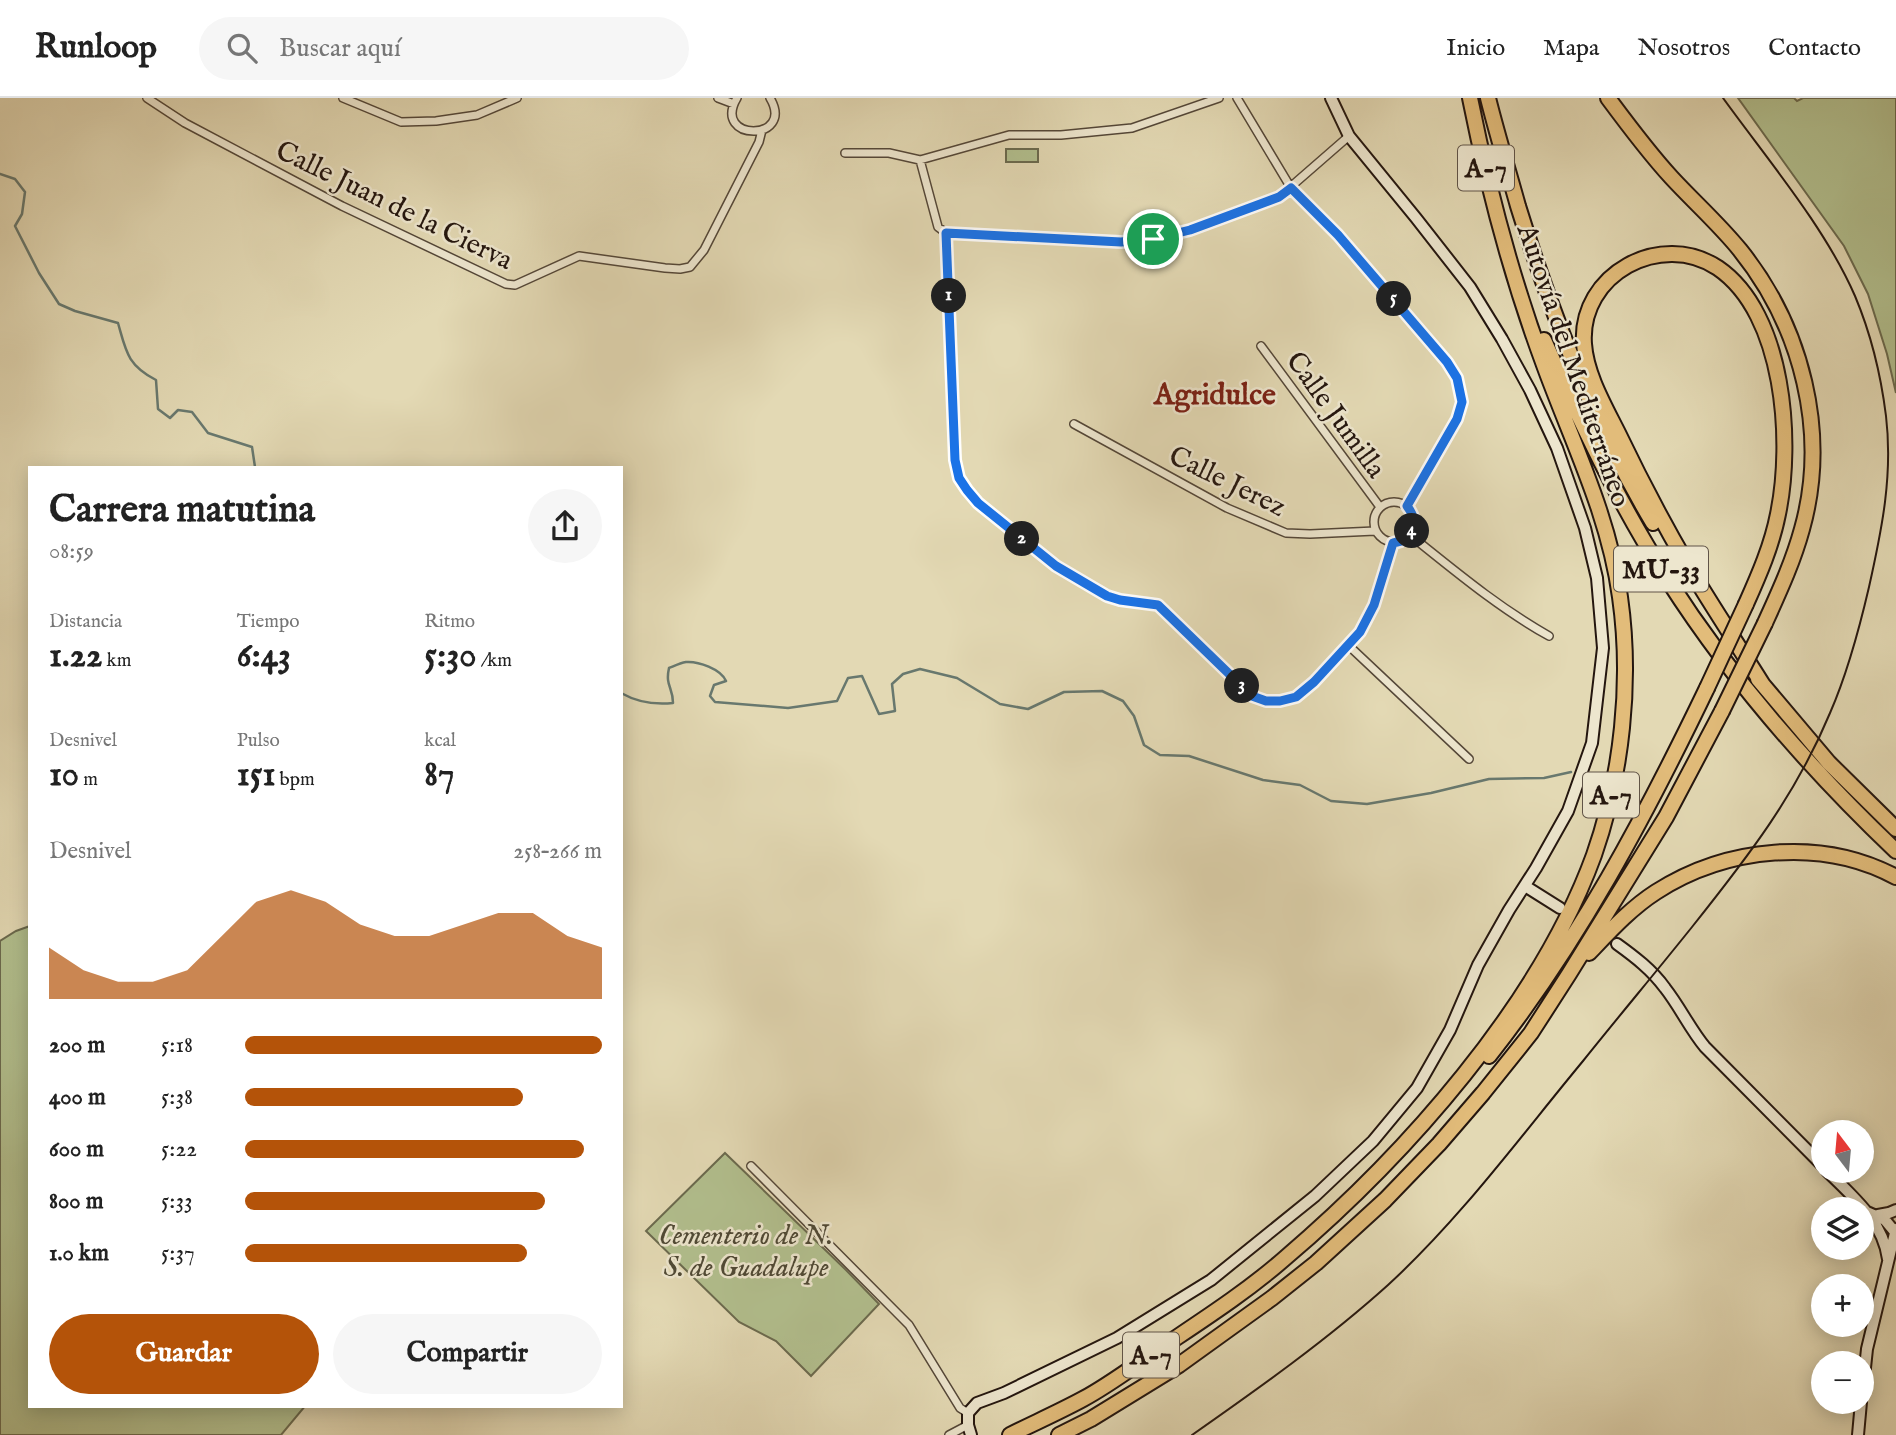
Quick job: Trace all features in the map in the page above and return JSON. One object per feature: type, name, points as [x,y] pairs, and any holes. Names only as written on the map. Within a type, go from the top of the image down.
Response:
[{"type":"highway","name":"Autovía del Mediterráneo","points":[[1010,1435],[1086,1397],[1212,1314],[1283,1261],[1348,1200],[1415,1131],[1472,1064],[1517,1001],[1571,909],[1593,856],[1605,821],[1621,739],[1625,667],[1621,599],[1611,549],[1593,487],[1522,303],[1480,143],[1471,98]]},
{"type":"highway","name":"MU-33","points":[[1488,98],[1546,292],[1564,341],[1627,477],[1681,571],[1710,615],[1763,685],[1829,763],[1896,829]]},
{"type":"highway","name":"A-7","points":[[1059,1435],[1091,1419],[1179,1365],[1316,1263],[1385,1200],[1483,1093],[1531,1032],[1666,817],[1782,587],[1802,528],[1812,465],[1809,407],[1791,335],[1755,270],[1726,233],[1652,154],[1608,98]]},
{"type":"highway","name":"MU-33","points":[[1504,238],[1537,325],[1572,403],[1613,485],[1668,579],[1696,622],[1769,717],[1836,792],[1896,851]]},
{"type":"highway","points":[[1283,1261],[1396,1161],[1451,1102],[1504,1036],[1558,961],[1609,878],[1707,688],[1746,604],[1760,572],[1774,530],[1784,473],[1785,449],[1781,396],[1772,355],[1759,318],[1744,294],[1725,274],[1705,261],[1681,254],[1647,257],[1617,271],[1594,297],[1584,331],[1587,358],[1600,397],[1657,511],[1688,566],[1763,685]]},
{"type":"highway","points":[[1569,974],[1610,931],[1654,893],[1684,876],[1717,863],[1756,854],[1808,853],[1855,861],[1896,877]]},
{"type":"street","name":"Calle Juan de la Cierva","points":[[147,98],[185,123],[342,206],[506,285],[515,285],[579,256],[665,268],[690,267],[704,250],[759,142],[762,130]]},
{"type":"street","points":[[343,98],[401,122],[436,121],[477,115],[517,98]]},
{"type":"street","points":[[718,98],[735,100],[733,117],[736,124],[748,131],[762,130],[772,121],[774,108],[770,98]]},
{"type":"street","points":[[845,153],[889,153],[920,160],[1009,135],[1061,135],[1132,128],[1219,98]]},
{"type":"street","points":[[1237,98],[1291,188],[1345,243],[1447,362],[1457,378],[1462,402],[1457,419],[1407,506]]},
{"type":"street","points":[[968,1413],[977,1404],[1116,1338],[1211,1280],[1315,1196],[1373,1142],[1418,1088],[1450,1030],[1478,965],[1568,811],[1592,743],[1603,648],[1597,578],[1585,528],[1557,448],[1530,390],[1470,287],[1349,136],[1331,98]]},
{"type":"street","points":[[920,160],[938,227],[946,233],[1121,242],[1153,239],[1190,230],[1279,197],[1349,136]]},
{"type":"street","points":[[946,233],[955,460],[959,478],[978,503],[1056,566],[1107,596],[1158,605],[1252,696],[1266,701],[1280,701],[1296,697],[1314,682],[1360,632],[1374,605],[1393,543]]},
{"type":"street","name":"Calle Jumilla","points":[[1261,346],[1380,507]]},
{"type":"street","name":"Calle Jerez","points":[[1074,424],[1227,508],[1286,533],[1375,531]]},
{"type":"street","points":[[1393,502],[1407,506],[1414,517],[1410,535],[1393,543],[1379,537],[1373,523],[1374,514],[1380,507],[1393,502]]},
{"type":"street","points":[[1410,535],[1475,587],[1549,636]]},
{"type":"street","points":[[1348,645],[1469,759]]},
{"type":"street","points":[[1525,886],[1560,908]]},
{"type":"street","points":[[1616,944],[1652,971],[1705,1048],[1811,1155]]},
{"type":"street","points":[[751,1166],[909,1325],[960,1408],[968,1413]]},
{"type":"street","points":[[1840,1183],[1856,1197]]},
{"type":"street","points":[[1874,1213],[1896,1210]]},
{"type":"street","points":[[1874,1214],[1896,1231]]},
{"type":"street","points":[[1874,1217],[1886,1248],[1888,1262]]},
{"type":"street","points":[[1878,1231],[1885,1235],[1896,1231]]},
{"type":"street","points":[[1867,1351],[1896,1231]]},
{"type":"street","points":[[949,1435],[970,1430],[968,1413]]},
{"type":"street","points":[[1858,1435],[1860,1414]]},
{"type":"green space","points":[[1738,98],[1794,98],[1797,101],[1803,98],[1896,98],[1896,393],[1868,294],[1844,246]]},
{"type":"green space","points":[[1006,149],[1038,149],[1038,162],[1006,162]]},
{"type":"green space","points":[[28,927],[28,1408],[304,1408],[281,1435],[0,1435],[0,941]]},
{"type":"green space","name":"Cementerio de N. S. de Guadalupe","points":[[725,1153],[879,1304],[811,1376],[776,1341],[739,1322],[646,1231]]},
{"type":"waterway","points":[[0,174],[15,179],[25,192],[22,214],[15,226],[39,273],[59,304],[118,323],[133,363],[156,380],[158,409],[170,418],[178,410],[192,412],[208,433],[252,447],[255,466]]},
{"type":"waterway","points":[[623,694],[646,702],[673,703],[668,679],[669,668],[686,662],[709,667],[726,681],[714,685],[710,696],[715,702],[788,708],[837,701],[848,678],[862,676],[879,714],[895,711],[892,684],[903,674],[920,669],[957,678],[1000,704],[1028,709],[1064,692],[1102,691],[1123,701],[1134,716],[1144,745],[1160,755],[1189,756],[1263,780],[1300,785],[1331,801],[1367,804],[1489,779],[1544,778],[1571,772]]},
{"type":"tram line","points":[[1192,1435],[1292,1363],[1365,1305],[1415,1259],[1465,1205],[1751,851],[1802,771],[1836,698],[1853,651],[1885,502],[1888,438],[1881,386],[1866,325],[1843,270],[1812,219],[1723,98]]},
{"type":"district","name":"Agridulce","points":[[1215,394]]},
{"type":"route","points":[[1291,188],[1338,235],[1447,362],[1457,378],[1462,402],[1457,419],[1407,506],[1414,517],[1413,530],[1405,539],[1393,543],[1374,605],[1360,632],[1314,682],[1296,697],[1266,701],[1252,696],[1158,605],[1107,596],[1056,566],[978,503],[959,478],[955,460],[946,233],[1121,242],[1153,239],[1190,230],[1279,197],[1291,188]]}]
